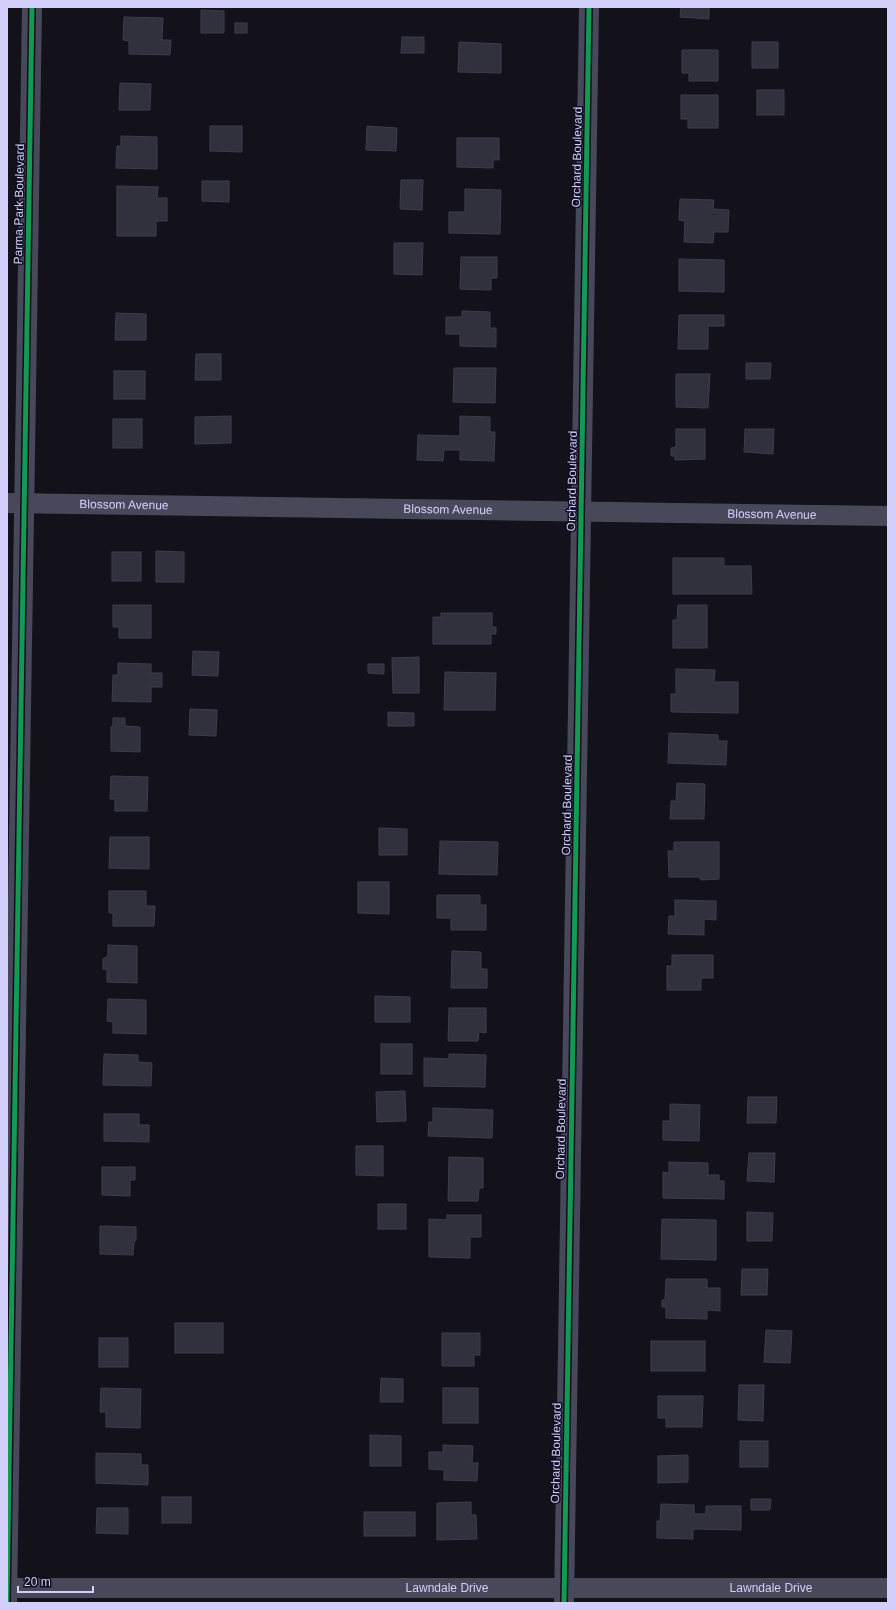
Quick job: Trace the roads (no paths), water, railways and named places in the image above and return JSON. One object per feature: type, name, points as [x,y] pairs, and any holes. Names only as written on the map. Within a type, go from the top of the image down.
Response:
[{"type":"street","name":"Parma Park Boulevard","points":[[7,1601],[15,503],[32,7]]},
{"type":"street","name":"Orchard Boulevard","points":[[564,1596],[589,7]]},
{"type":"street","name":"Blossom Avenue","points":[[15,503],[888,516]]},
{"type":"street","name":"Lawndale Drive","points":[[7,1588],[564,1596],[888,1588]]}]
